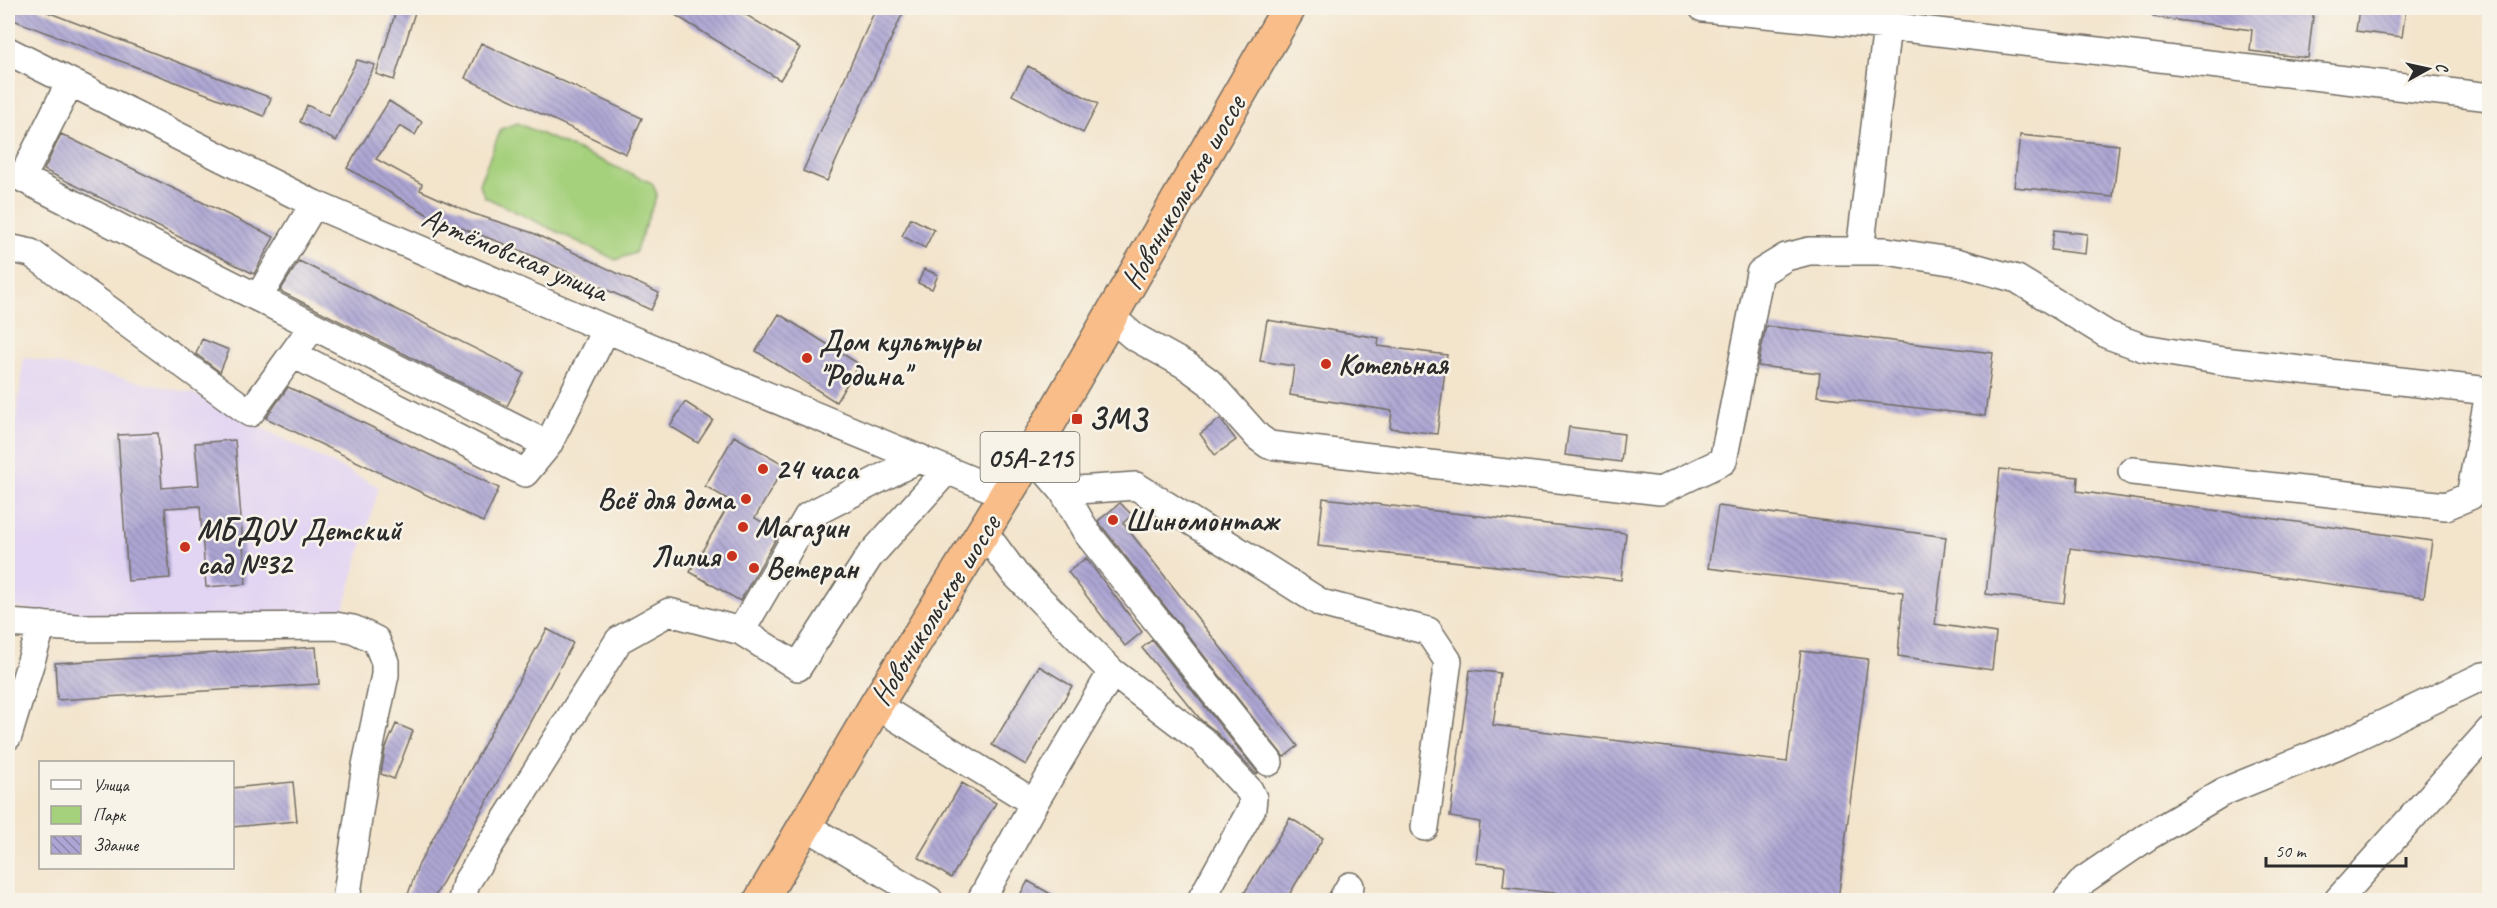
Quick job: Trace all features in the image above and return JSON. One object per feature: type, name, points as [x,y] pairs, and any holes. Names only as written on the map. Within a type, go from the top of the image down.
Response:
[{"type":"highway","name":"Новоникольское шоссе","points":[[761,900],[876,705],[1007,495],[1290,8]]},
{"type":"street","points":[[1703,8],[1887,26],[2490,98]]},
{"type":"street","points":[[1860,251],[1887,26]]},
{"type":"street","name":"Артёмовская улица","points":[[8,51],[314,204],[606,329],[1007,495]]},
{"type":"street","points":[[70,82],[22,178],[548,445]]},
{"type":"street","points":[[258,298],[314,204]]},
{"type":"street","points":[[8,249],[31,253],[250,413],[313,326]]},
{"type":"street","points":[[1111,317],[1133,336],[1187,366],[1209,382],[1258,437],[1269,445],[1660,491],[1723,461],[1760,273],[1786,257],[1809,250],[1886,251],[1956,262],[2017,279],[2109,335],[2144,348],[2223,361],[2489,390],[2469,496],[2446,506],[2132,471]]},
{"type":"street","points":[[293,354],[525,473],[548,445],[606,329]]},
{"type":"street","points":[[1031,454],[1063,491],[1087,533],[1269,762]]},
{"type":"street","points":[[741,631],[808,516],[920,458]]},
{"type":"street","points":[[462,900],[466,883],[619,640],[669,612],[741,631],[798,667],[869,557],[947,470]]},
{"type":"street","points":[[1063,491],[1136,486],[1321,603],[1428,631],[1448,661],[1425,827]]},
{"type":"street","points":[[984,532],[1015,574],[1112,672],[1203,741],[1249,790],[1253,798],[1252,808],[1202,900]]},
{"type":"street","points":[[8,623],[77,628],[335,626],[353,629],[376,640],[385,662],[385,675],[366,765],[346,900]]},
{"type":"street","points":[[8,736],[42,625]]},
{"type":"street","points":[[981,900],[1034,803],[1112,672]]},
{"type":"street","points":[[2067,900],[2084,880],[2147,837],[2223,792],[2343,743],[2490,675]]},
{"type":"street","points":[[876,705],[1034,803]]},
{"type":"street","points":[[2338,900],[2490,730]]},
{"type":"street","points":[[806,826],[929,900]]},
{"type":"shaded area","name":"МБДОУ Детский сад №32","points":[[24,357],[195,394],[379,487],[342,615],[104,625],[8,606],[8,478]]},
{"type":"green space","points":[[517,123],[652,183],[657,194],[635,253],[616,260],[485,197],[479,184],[501,129]]},
{"type":"building","points":[[8,8],[37,8],[271,98],[264,116],[8,18]]},
{"type":"building","points":[[397,8],[415,12],[394,80],[376,74]]},
{"type":"building","points":[[664,8],[735,8],[800,48],[780,80]]},
{"type":"building","points":[[876,8],[905,8],[827,181],[803,171]]},
{"type":"building","points":[[2153,8],[2314,8],[2308,58],[2250,51],[2252,30],[2153,17]]},
{"type":"building","points":[[2359,8],[2406,8],[2402,37],[2356,31]]},
{"type":"building","points":[[481,43],[642,118],[626,154],[465,78]]},
{"type":"building","points":[[357,60],[375,65],[336,141],[300,122],[307,105],[328,116]]},
{"type":"building","points":[[1028,66],[1098,104],[1083,133],[1012,95]]},
{"type":"building","points":[[389,101],[422,122],[415,135],[400,126],[376,159],[422,184],[420,190],[471,213],[533,233],[659,293],[651,310],[515,248],[432,217],[347,168]]},
{"type":"building","points":[[61,134],[274,237],[254,274],[44,170]]},
{"type":"building","points":[[2020,135],[2119,145],[2113,197],[2014,187]]},
{"type":"building","points":[[911,218],[934,230],[925,248],[902,236]]},
{"type":"building","points":[[2054,230],[2087,234],[2085,254],[2051,250]]},
{"type":"building","points":[[299,261],[524,373],[507,406],[280,291]]},
{"type":"building","points":[[924,269],[938,275],[932,289],[918,283]]},
{"type":"building","name":"Дом культуры \"Родина\"","points":[[779,314],[859,364],[836,402],[756,351]]},
{"type":"building","points":[[1267,320],[1379,338],[1378,346],[1447,355],[1437,434],[1390,428],[1392,411],[1290,395],[1294,366],[1260,361]]},
{"type":"building","points":[[1766,326],[1993,353],[1985,416],[1817,396],[1820,373],[1758,366]]},
{"type":"building","points":[[202,339],[229,350],[220,372],[196,354]]},
{"type":"building","points":[[288,387],[499,488],[483,522],[266,418]]},
{"type":"building","points":[[685,402],[713,420],[698,443],[670,426]]},
{"type":"building","points":[[1220,419],[1236,440],[1215,455],[1200,434]]},
{"type":"building","points":[[1569,427],[1624,434],[1621,462],[1565,455]]},
{"type":"building","points":[[158,433],[162,488],[199,485],[195,443],[235,440],[246,584],[206,587],[200,506],[165,508],[170,578],[128,581],[118,435]]},
{"type":"building","name":"Магазин","points":[[734,436],[785,465],[755,518],[780,532],[740,601],[690,572],[731,501],[705,486]]},
{"type":"building","points":[[2000,469],[2078,477],[2077,491],[2432,541],[2424,597],[2070,548],[2064,603],[1986,594]]},
{"type":"building","points":[[1323,498],[1626,533],[1621,580],[1318,546]]},
{"type":"building","points":[[1120,503],[1132,515],[1123,523],[1298,746],[1284,757],[1098,521]]},
{"type":"building","points":[[1718,506],[1946,537],[1935,624],[1996,633],[1992,670],[1898,656],[1903,592],[1708,568]]},
{"type":"building","points":[[1086,558],[1142,632],[1125,646],[1068,572]]},
{"type":"building","points":[[547,629],[573,643],[433,900],[406,900],[418,866]]},
{"type":"building","points":[[1152,640],[1258,773],[1256,774],[1214,730],[1201,720],[1142,648]]},
{"type":"building","points":[[316,647],[319,684],[57,700],[55,663]]},
{"type":"building","points":[[1801,651],[1868,659],[1838,900],[1613,900],[1503,887],[1505,866],[1476,863],[1480,822],[1450,817],[1470,670],[1500,673],[1493,725],[1787,762]]},
{"type":"building","points":[[1039,666],[1072,686],[1026,765],[992,745]]},
{"type":"building","points":[[396,724],[413,731],[394,779],[381,774],[385,750]]},
{"type":"building","points":[[293,782],[297,821],[234,827],[234,788]]},
{"type":"building","points":[[962,783],[996,803],[951,878],[918,857]]},
{"type":"building","points":[[1290,818],[1323,838],[1286,900],[1240,900]]},
{"type":"building","points":[[1028,881],[1061,900],[1017,900]]},
{"type":"place","name":"Дом культуры \"Родина\"","points":[[807,358]]},
{"type":"place","name":"Котельная","points":[[1326,364]]},
{"type":"place","name":"ЗМЗ","points":[[1077,419]]},
{"type":"place","name":"24 часа","points":[[763,469]]},
{"type":"place","name":"Всё для дома","points":[[746,499]]},
{"type":"place","name":"Шиномонтаж","points":[[1113,520]]},
{"type":"place","name":"Магазин","points":[[743,527]]},
{"type":"place","name":"МБДОУ Детский сад №32","points":[[185,547]]},
{"type":"place","name":"Лилия","points":[[732,556]]},
{"type":"place","name":"Ветеран","points":[[754,568]]}]
